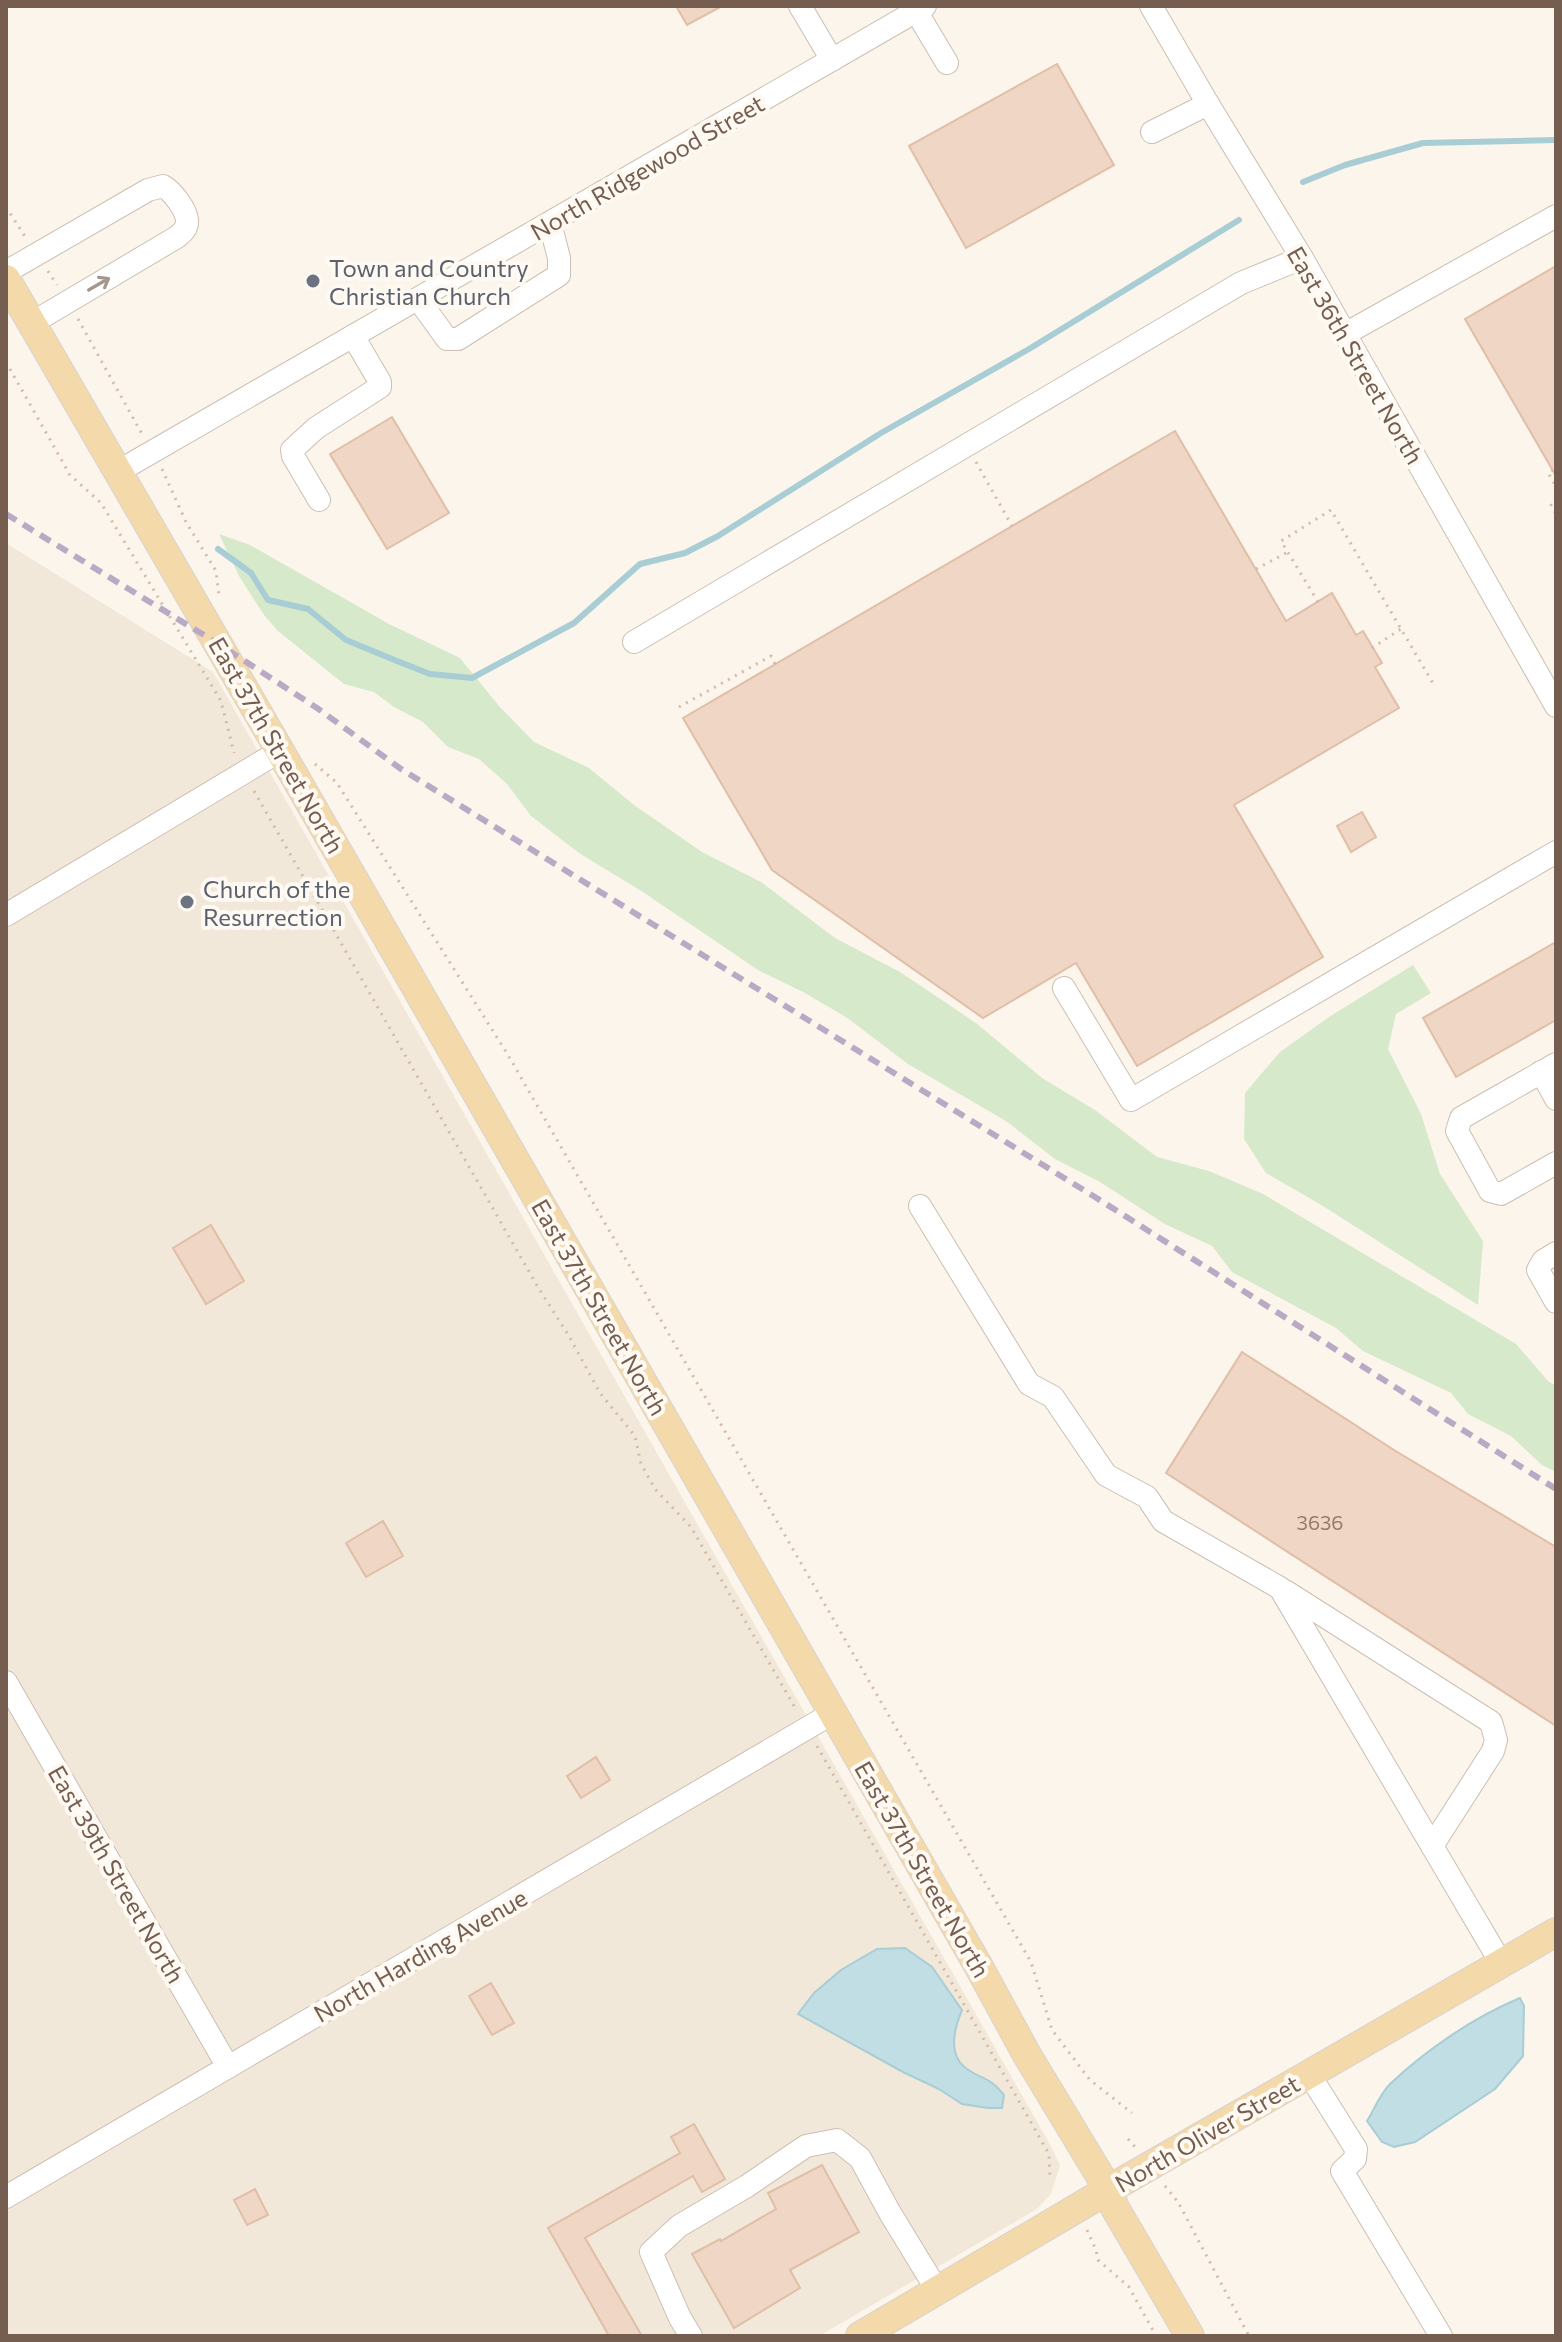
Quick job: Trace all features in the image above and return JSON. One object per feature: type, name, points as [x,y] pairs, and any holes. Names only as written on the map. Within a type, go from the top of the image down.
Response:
[{"type":"main road","name":"East 37th Street North","points":[[6,279],[119,471],[294,753],[833,1713],[1190,2336]]},
{"type":"main road","name":"North Oliver Street","points":[[860,2336],[1108,2189],[1556,1932]]},
{"type":"street","points":[[800,6],[832,60]]},
{"type":"street","name":"East 36th Street North","points":[[1151,6],[1302,258],[1555,701]]},
{"type":"street","points":[[920,9],[947,63]]},
{"type":"street","name":"North Ridgewood Street","points":[[119,471],[920,9]]},
{"type":"street","points":[[1152,132],[1208,104]]},
{"type":"street","points":[[6,272],[148,190],[163,186],[170,190],[185,214],[185,231],[165,246],[32,323]]},
{"type":"street","points":[[1345,334],[1556,216]]},
{"type":"street","points":[[418,299],[447,339],[458,339],[559,275],[559,258],[550,223]]},
{"type":"street","points":[[634,642],[1241,283],[1302,258]]},
{"type":"street","points":[[319,500],[292,450],[316,428],[380,387],[353,336]]},
{"type":"street","points":[[6,915],[244,773],[294,753]]},
{"type":"street","points":[[1064,988],[1131,1100],[1556,852]]},
{"type":"street","points":[[1556,1099],[1548,1068],[1461,1118],[1457,1131],[1490,1191],[1501,1194],[1556,1163]]},
{"type":"street","points":[[920,1206],[1029,1384],[1053,1397],[1106,1475],[1147,1497],[1163,1521],[1280,1588],[1491,1722],[1496,1740],[1493,1751],[1432,1846]]},
{"type":"street","points":[[1556,1253],[1543,1261],[1538,1270],[1556,1302]]},
{"type":"street","points":[[1280,1588],[1501,1963]]},
{"type":"street","name":"East 39th Street North","points":[[6,1682],[228,2067]]},
{"type":"street","name":"North Harding Avenue","points":[[6,2197],[833,1713]]},
{"type":"street","points":[[1309,2074],[1356,2149],[1355,2159],[1342,2171],[1441,2336]]},
{"type":"street","points":[[691,2336],[651,2252],[679,2226],[806,2146],[837,2140],[860,2158],[937,2290]]},
{"type":"path","points":[[6,207],[68,303],[152,452],[186,522],[216,571],[219,596]]},
{"type":"path","points":[[6,362],[70,475],[101,503],[221,701],[236,758],[282,843],[600,1393],[635,1436],[641,1464],[655,1489],[691,1527],[807,1728],[1049,2154],[1050,2178]]},
{"type":"path","points":[[966,445],[1012,526]]},
{"type":"path","points":[[1553,470],[1548,473],[1556,486]]},
{"type":"path","points":[[1556,500],[1550,503],[1556,514]]},
{"type":"path","points":[[1318,602],[1281,541],[1331,510],[1434,685]]},
{"type":"path","points":[[1256,569],[1288,552]]},
{"type":"path","points":[[1372,648],[1401,629]]},
{"type":"path","points":[[679,707],[771,656],[775,664]]},
{"type":"path","points":[[294,753],[337,783],[508,1055],[1031,1962],[1052,2030],[1090,2080],[1132,2113]]},
{"type":"path","points":[[1178,2202],[1249,2336]]},
{"type":"path","points":[[1096,2250],[1098,2260],[1129,2287],[1156,2336]]},
{"type":"shaded area","points":[[6,543],[213,672],[1060,2165],[1051,2194],[1037,2209],[819,2336],[6,2336]]},
{"type":"green space","points":[[219,534],[250,545],[389,624],[460,658],[499,706],[534,742],[589,768],[634,805],[702,852],[761,882],[835,938],[900,972],[976,1023],[1042,1078],[1095,1110],[1157,1157],[1209,1171],[1263,1194],[1516,1344],[1556,1386],[1556,1472],[1542,1465],[1511,1436],[1468,1414],[1451,1393],[1363,1351],[1336,1328],[1232,1272],[1212,1246],[1165,1224],[1100,1182],[1055,1159],[1006,1121],[908,1064],[846,1017],[758,970],[579,853],[531,816],[507,784],[479,759],[448,747],[423,722],[374,692],[344,684],[278,631],[239,576]]},
{"type":"green space","points":[[1413,965],[1431,993],[1396,1014],[1388,1049],[1421,1114],[1440,1174],[1483,1241],[1478,1305],[1266,1173],[1244,1139],[1245,1093],[1280,1052],[1329,1017]]},
{"type":"water","points":[[905,1948],[932,1967],[962,2010],[954,2041],[957,2057],[967,2069],[999,2089],[1004,2095],[1002,2108],[962,2104],[798,2014],[814,1993],[841,1970],[877,1949]]},
{"type":"water","points":[[1520,1998],[1524,2006],[1523,2056],[1495,2089],[1415,2142],[1394,2147],[1382,2142],[1367,2121],[1390,2084],[1451,2035]]},
{"type":"building","points":[[676,6],[722,6],[687,25]]},
{"type":"building","points":[[1057,64],[1114,165],[966,248],[909,146]]},
{"type":"building","points":[[1556,266],[1556,476],[1465,319]]},
{"type":"building","points":[[392,417],[449,513],[387,549],[330,454]]},
{"type":"building","points":[[1175,431],[1286,621],[1332,593],[1356,635],[1363,631],[1382,663],[1375,667],[1399,708],[1234,805],[1323,957],[1137,1066],[1076,963],[983,1018],[772,870],[683,718]]},
{"type":"building","points":[[1362,812],[1376,837],[1351,852],[1337,826]]},
{"type":"building","points":[[1556,942],[1556,1020],[1456,1077],[1423,1018]]},
{"type":"building","points":[[211,1225],[244,1281],[206,1304],[173,1248]]},
{"type":"building","points":[[1242,1352],[1394,1450],[1556,1547],[1556,1726],[1166,1473]]},
{"type":"building","points":[[383,1521],[403,1556],[366,1577],[346,1543]]},
{"type":"building","points":[[596,1757],[610,1780],[581,1798],[567,1776]]},
{"type":"building","points":[[491,1983],[514,2023],[492,2035],[469,1996]]},
{"type":"building","points":[[694,2124],[725,2179],[702,2192],[693,2176],[585,2238],[642,2336],[609,2336],[548,2228],[680,2153],[671,2137]]},
{"type":"building","points":[[822,2165],[859,2232],[790,2270],[800,2288],[734,2328],[692,2254],[776,2209],[768,2193]]},
{"type":"building","points":[[255,2189],[268,2215],[247,2225],[234,2200]]},
{"type":"waterway","points":[[1303,182],[1345,165],[1423,143],[1556,140]]},
{"type":"waterway","points":[[218,549],[251,573],[268,600],[308,609],[346,640],[430,674],[472,678],[574,623],[640,564],[685,553],[718,536],[881,433],[1029,349],[1239,220]]},
{"type":"railway","points":[[6,514],[217,643],[317,708],[401,769],[1095,1197],[1556,1489]]},
{"type":"place","name":"Town and Country Christian Church","points":[[313,281]]},
{"type":"place","name":"Church of the Resurrection","points":[[187,902]]}]
